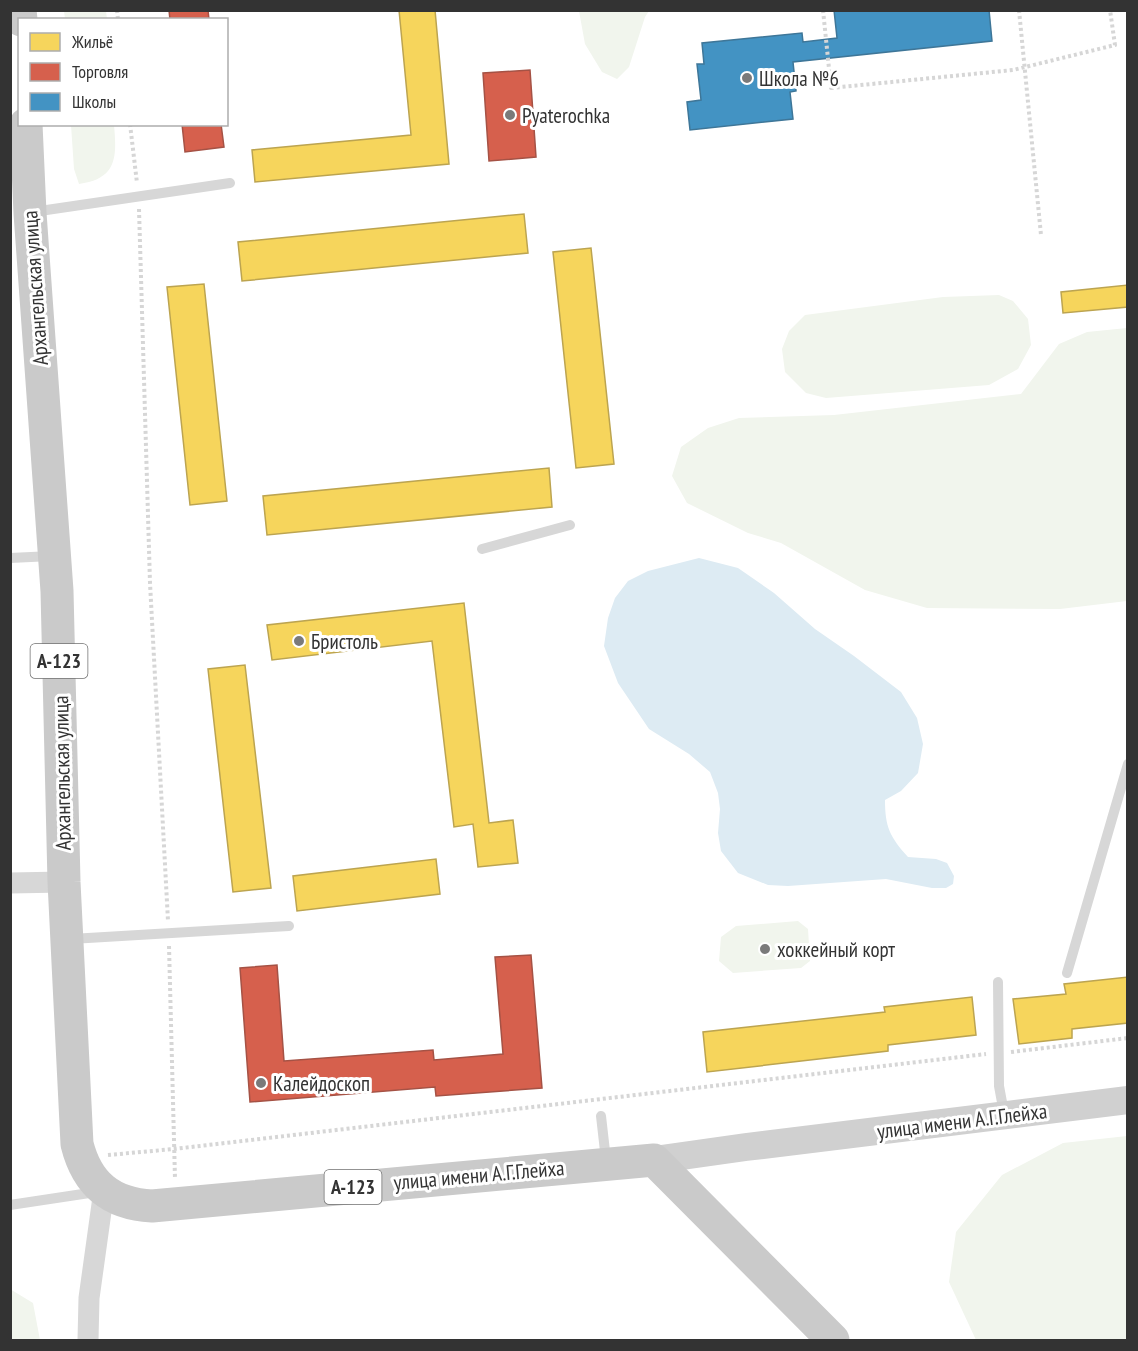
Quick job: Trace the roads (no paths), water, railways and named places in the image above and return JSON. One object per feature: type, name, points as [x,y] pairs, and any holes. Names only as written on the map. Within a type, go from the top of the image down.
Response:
[{"type":"main road","name":"Архангельская улица","points":[[26,126],[30,213],[55,555],[64,882],[78,1144],[87,1171],[104,1190]]},
{"type":"main road","name":"улица имени А.Г.Глейха","points":[[104,1190],[116,1198],[138,1205],[175,1203],[654,1160]]},
{"type":"main road","points":[[654,1160],[833,1341]]},
{"type":"street","points":[[10,883],[64,882]]},
{"type":"street","name":"улица имени А.Г.Глейха","points":[[654,1160],[758,1145],[1128,1100]]},
{"type":"street","points":[[88,1341],[89,1298],[104,1190]]},
{"type":"lane","points":[[30,213],[230,183]]},
{"type":"lane","points":[[482,549],[570,525]]},
{"type":"lane","points":[[10,558],[55,555]]},
{"type":"lane","points":[[1067,973],[1128,764]]},
{"type":"lane","points":[[68,939],[289,926]]},
{"type":"lane","points":[[998,982],[999,1086],[1005,1116]]},
{"type":"lane","points":[[601,1116],[606,1164]]},
{"type":"lane","points":[[10,1205],[104,1190]]},
{"type":"place","name":"Школа №6","points":[[747,78]]},
{"type":"place","name":"Pyaterochka","points":[[510,115]]},
{"type":"place","name":"Бристоль","points":[[299,641]]},
{"type":"place","name":"хоккейный корт","points":[[765,949]]},
{"type":"place","name":"Калейдоскоп","points":[[261,1083]]}]
